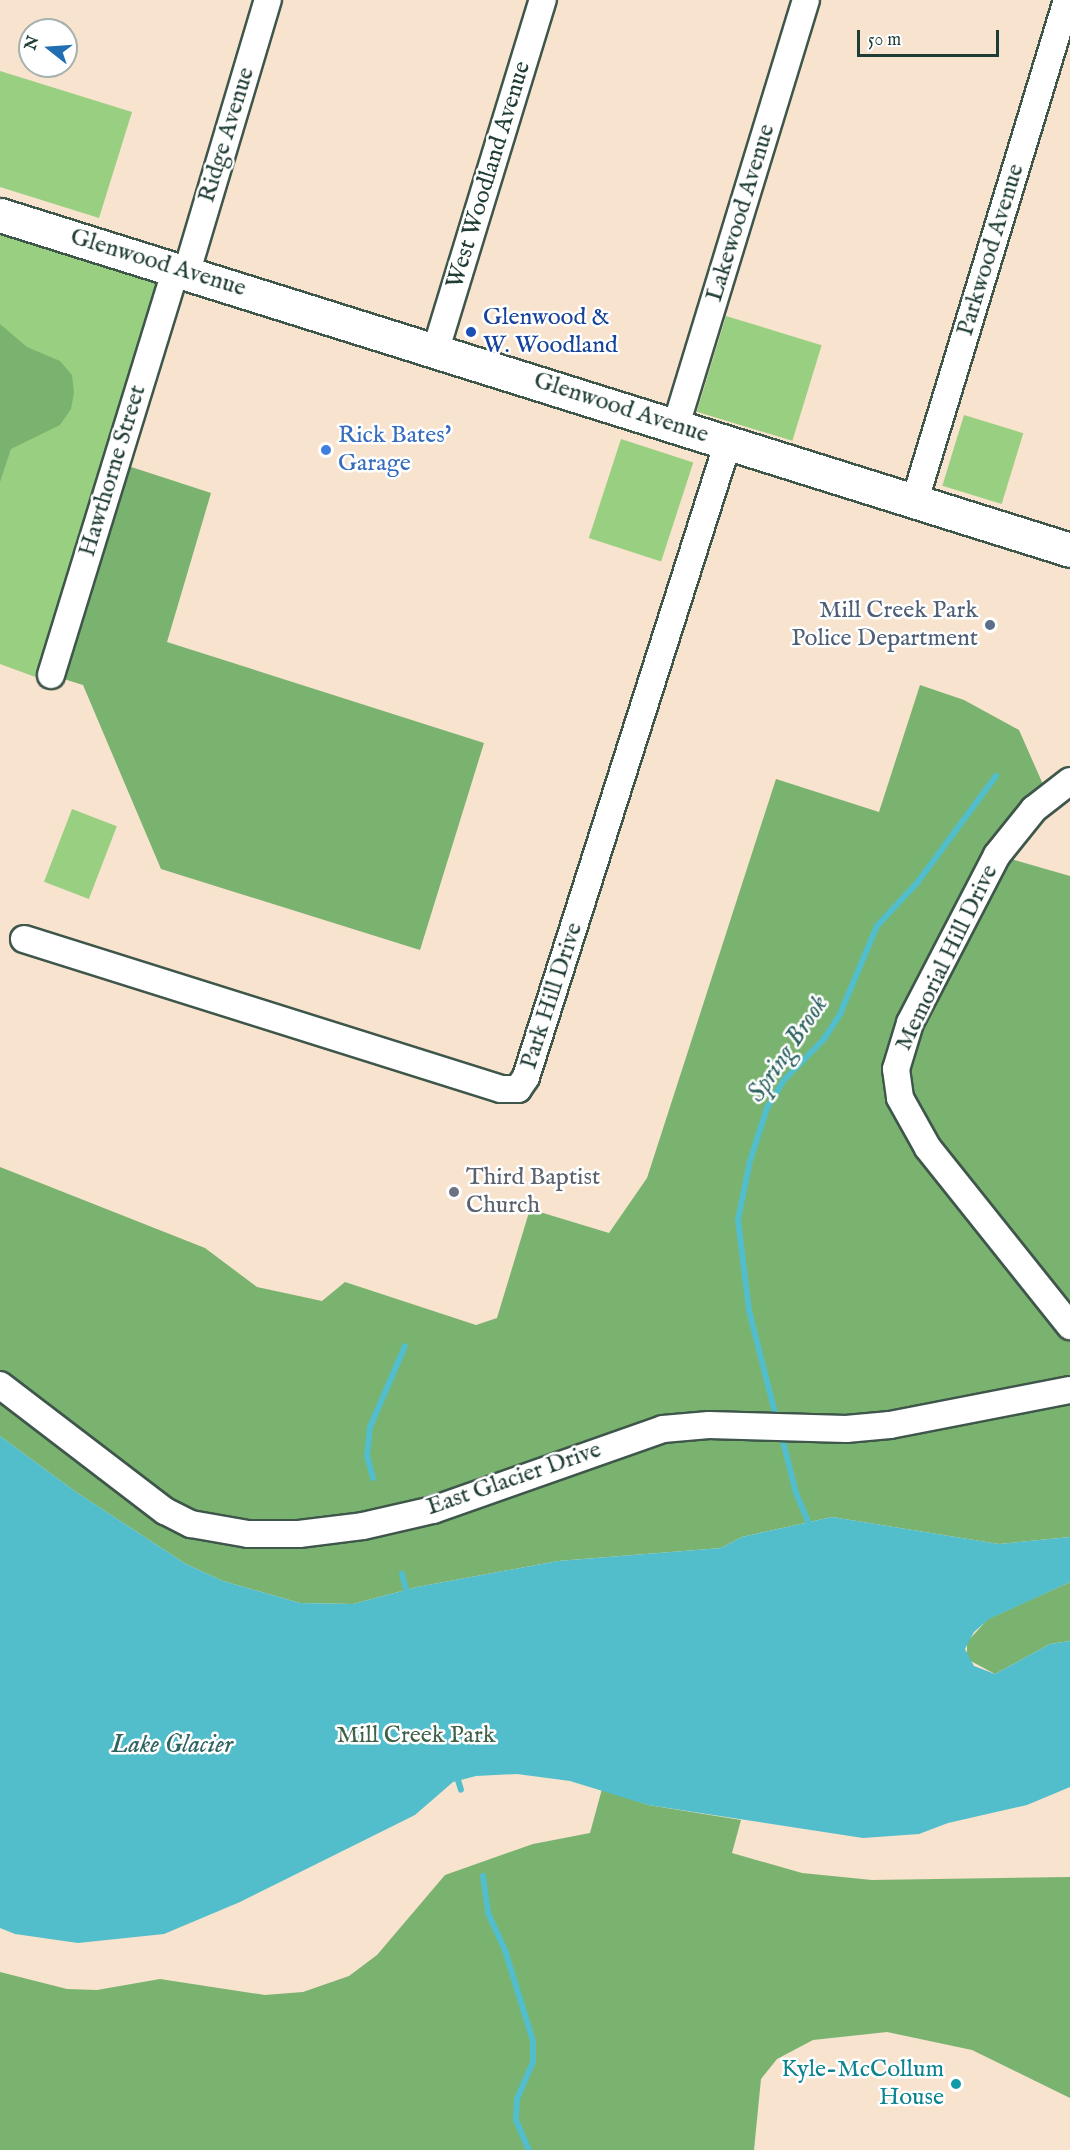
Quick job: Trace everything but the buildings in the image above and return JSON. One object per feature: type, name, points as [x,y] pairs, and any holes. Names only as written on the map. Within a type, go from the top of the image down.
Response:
[{"type":"main road","name":"Glenwood Avenue","points":[[0,215],[181,269],[1070,550]]},
{"type":"street","name":"Ridge Avenue","points":[[181,269],[268,0]]},
{"type":"street","name":"West Woodland Avenue","points":[[436,349],[543,0]]},
{"type":"street","name":"Lakewood Avenue","points":[[676,425],[806,0]]},
{"type":"street","name":"Parkwood Avenue","points":[[915,500],[1067,0]]},
{"type":"street","name":"Hawthorne Street","points":[[51,675],[181,269]]},
{"type":"street","name":"Park Hill Drive","points":[[24,939],[501,1089],[518,1089],[526,1077],[728,442]]},
{"type":"street","name":"Memorial Hill Drive","points":[[1070,781],[1019,825],[993,861],[910,1023],[897,1069],[900,1098],[927,1148],[1070,1326]]},
{"type":"street","name":"East Glacier Drive","points":[[0,1385],[165,1511],[191,1524],[248,1534],[299,1534],[352,1527],[433,1510],[490,1492],[529,1473],[646,1433],[708,1425],[846,1429],[890,1425],[1070,1390]]},
{"type":"green space","points":[[0,71],[132,112],[99,218],[0,187]]},
{"type":"green space","points":[[0,215],[176,268],[49,682],[0,664]]},
{"type":"green space","points":[[726,316],[822,345],[792,441],[697,412]]},
{"type":"green space","points":[[0,324],[27,347],[60,361],[72,375],[74,392],[71,409],[60,425],[11,449],[0,482]]},
{"type":"green space","points":[[964,415],[1023,433],[1002,504],[942,486]]},
{"type":"green space","points":[[621,439],[693,462],[661,561],[589,538]]},
{"type":"green space","points":[[116,462],[211,493],[167,642],[484,743],[420,950],[161,869],[83,685],[51,675]]},
{"type":"green space","points":[[920,685],[964,700],[1019,730],[1049,798],[997,855],[1070,876],[1070,1537],[999,1544],[832,1517],[742,1537],[721,1548],[558,1561],[417,1587],[353,1604],[300,1603],[223,1581],[186,1564],[76,1492],[0,1436],[0,1167],[205,1248],[257,1287],[322,1301],[345,1282],[476,1325],[497,1318],[530,1209],[609,1233],[647,1178],[776,779],[879,812]]},
{"type":"green space","points":[[72,809],[117,826],[89,899],[44,882]]},
{"type":"green space","points":[[1070,1582],[1070,1641],[1050,1644],[995,1674],[967,1659],[967,1642],[988,1619]]},
{"type":"green space","points":[[602,1789],[648,1805],[741,1820],[732,1853],[802,1873],[872,1880],[1070,1877],[1070,2098],[972,2050],[887,2032],[813,2040],[777,2059],[761,2079],[754,2150],[0,2150],[0,1972],[67,1989],[97,1990],[160,1979],[265,1995],[303,1992],[349,1976],[377,1955],[445,1875],[533,1844],[590,1833]]},
{"type":"water","name":"Lake Glacier","points":[[0,1436],[76,1492],[186,1564],[223,1581],[300,1603],[353,1604],[417,1587],[558,1561],[721,1548],[742,1537],[832,1517],[999,1544],[1070,1537],[1070,1582],[989,1619],[974,1632],[965,1649],[974,1666],[995,1674],[1050,1644],[1070,1641],[1070,1787],[1027,1805],[948,1823],[919,1834],[863,1838],[648,1805],[570,1781],[517,1774],[476,1776],[453,1782],[415,1815],[240,1902],[164,1934],[78,1943],[15,1934],[0,1928]]},
{"type":"waterway","name":"Spring Brook","points":[[777,1421],[749,1310],[738,1220],[750,1161],[767,1108],[783,1081],[824,1039],[840,1014],[877,926],[917,883],[996,776]]},
{"type":"waterway","points":[[373,1478],[367,1456],[370,1427],[405,1346]]},
{"type":"waterway","name":"Spring Brook","points":[[781,1433],[796,1493],[809,1523]]},
{"type":"waterway","points":[[402,1574],[406,1589]]},
{"type":"waterway","points":[[458,1780],[461,1790]]},
{"type":"waterway","points":[[483,1876],[488,1913],[505,1950],[533,2041],[533,2062],[517,2099],[516,2120],[529,2150]]},
{"type":"place","name":"Glenwood & W. Woodland","points":[[471,332]]},
{"type":"place","name":"Rick Bates' Garage","points":[[326,450]]},
{"type":"place","name":"Mill Creek Park Police Department","points":[[990,625]]},
{"type":"place","name":"Third Baptist Church","points":[[454,1192]]},
{"type":"place","name":"Kyle-McCollum House","points":[[956,2084]]},
{"type":"park label","name":"Mill Creek Park","points":[[416,1736]]}]
